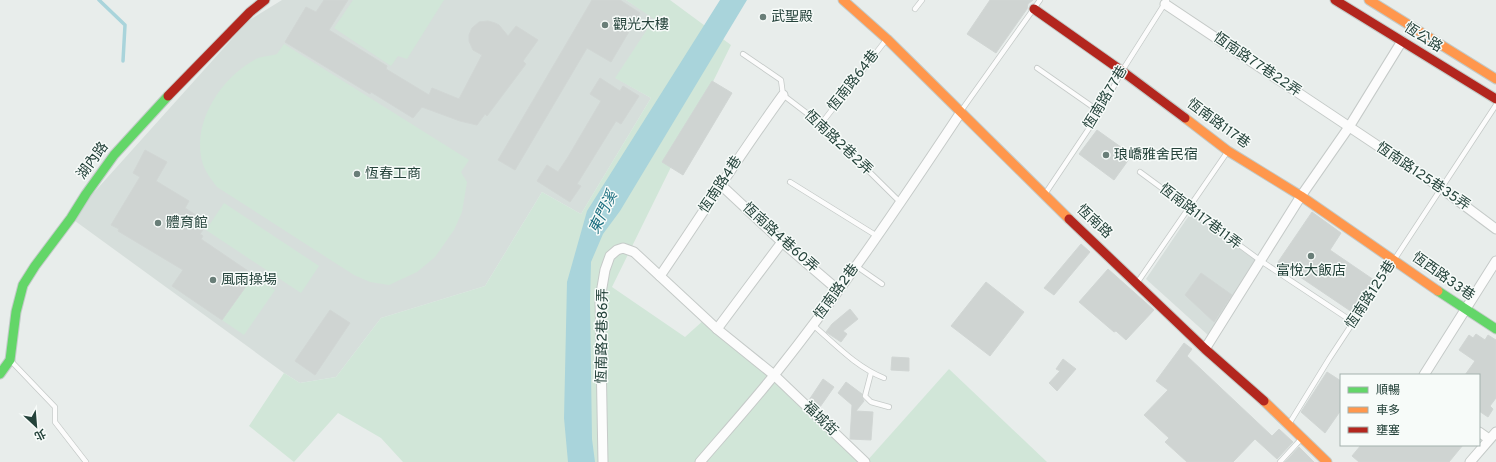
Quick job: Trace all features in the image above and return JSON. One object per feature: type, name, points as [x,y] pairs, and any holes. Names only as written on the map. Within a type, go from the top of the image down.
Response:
[{"type":"street","name":"湖內路","points":[[0,374],[10,360],[16,312],[23,285],[35,266],[71,218],[86,194],[114,155],[154,110],[250,12],[265,0]]},
{"type":"street","name":"恆南路","points":[[844,0],[887,39],[1044,195],[1205,349],[1252,389],[1327,462]]},
{"type":"street","name":"恆公路","points":[[1335,0],[1404,39],[1496,99]]},
{"type":"street","name":"恆公路","points":[[1369,0],[1411,29],[1496,79]]},
{"type":"street","name":"恆南路77巷22弄","points":[[1166,2],[1348,127]]},
{"type":"street","name":"恆南路117巷","points":[[1034,9],[1122,71],[1228,151],[1301,196],[1394,260]]},
{"type":"street","points":[[1205,349],[1301,196],[1348,127],[1404,39]]},
{"type":"street","name":"恆南路4巷","points":[[660,276],[722,186],[751,139],[783,95]]},
{"type":"street","name":"恆南路2巷","points":[[700,462],[774,375],[813,325],[901,203],[961,112]]},
{"type":"street","name":"恆南路125巷35弄","points":[[1348,127],[1442,188],[1496,229]]},
{"type":"street","name":"恆南路4巷60弄","points":[[722,186],[782,242],[838,290]]},
{"type":"street","points":[[717,330],[782,242]]},
{"type":"street","name":"恆南路2巷86弄","points":[[603,462],[600,299],[605,270],[610,256],[616,250],[623,248],[634,252],[717,330],[774,375]]},
{"type":"street","name":"恆西路33巷","points":[[1394,260],[1464,309],[1496,329]]},
{"type":"street","points":[[1425,374],[1464,309],[1496,261]]},
{"type":"street","name":"福城街","points":[[774,375],[866,462]]},
{"type":"street","points":[[1470,462],[1496,432]]},
{"type":"street","points":[[1480,433],[1489,439]]},
{"type":"lane","points":[[915,9],[922,0]]},
{"type":"lane","points":[[961,112],[1040,0]]},
{"type":"lane","name":"恆南路77巷","points":[[1044,195],[1100,112],[1122,71],[1166,2]]},
{"type":"lane","name":"恆南路64巷","points":[[821,124],[887,39]]},
{"type":"lane","points":[[743,54],[781,80],[783,95]]},
{"type":"lane","points":[[1037,68],[1100,112]]},
{"type":"lane","name":"恆南路2巷2弄","points":[[783,95],[821,124],[901,203]]},
{"type":"lane","name":"恆南路125巷","points":[[1288,425],[1353,322],[1496,105]]},
{"type":"lane","points":[[1137,283],[1228,151]]},
{"type":"lane","name":"恆南路117巷11弄","points":[[1140,172],[1261,261],[1353,322]]},
{"type":"lane","points":[[790,182],[877,236]]},
{"type":"lane","points":[[856,266],[882,284]]},
{"type":"lane","points":[[813,325],[860,366],[871,373],[884,378]]},
{"type":"lane","points":[[10,360],[55,407],[55,422],[86,462]]},
{"type":"lane","points":[[871,373],[865,396],[872,402],[889,407]]},
{"type":"lane","points":[[1280,462],[1302,438]]},
{"type":"shaded area","name":"恆春工商","points":[[282,0],[626,0],[655,18],[616,78],[651,98],[581,214],[542,192],[485,286],[381,318],[336,377],[300,383],[284,373],[71,218],[248,21]]},
{"type":"shaded area","points":[[1190,214],[1261,264],[1208,335],[1146,279]]},
{"type":"green space","points":[[353,0],[444,0],[407,59],[398,56],[391,66],[334,28]]},
{"type":"green space","points":[[626,0],[670,0],[731,45],[612,287],[685,337],[705,319],[774,375],[863,462],[403,462],[381,438],[338,413],[294,462],[249,426],[284,373],[300,383],[336,377],[381,318],[485,286],[542,192],[581,214],[651,98],[615,78],[654,19]]},
{"type":"green space","points":[[284,44],[469,160],[461,172],[467,182],[462,212],[454,230],[435,257],[417,272],[389,285],[370,282],[354,275],[217,187],[210,178],[202,161],[200,146],[201,131],[212,102],[221,89],[244,67],[258,58],[277,54]]},
{"type":"green space","points":[[224,203],[319,266],[301,293],[206,230]]},
{"type":"green space","points":[[254,275],[275,290],[244,335],[222,320]]},
{"type":"green space","points":[[949,369],[1047,462],[866,462]]},
{"type":"water","name":"東門溪","points":[[720,0],[747,0],[620,211],[603,234],[591,262],[590,302],[592,439],[595,462],[568,462],[564,418],[567,282],[587,211]]},
{"type":"building","points":[[324,0],[348,0],[329,30],[387,66],[386,69],[429,95],[432,88],[459,99],[482,55],[473,50],[469,41],[469,35],[472,28],[479,22],[488,21],[495,23],[499,25],[508,36],[516,26],[538,40],[523,61],[526,64],[487,116],[485,114],[477,125],[460,121],[422,107],[413,118],[371,92],[370,94],[285,42],[306,7],[316,12]]},
{"type":"building","points":[[592,0],[620,0],[640,13],[611,62],[587,48],[515,170],[498,160]]},
{"type":"building","points":[[990,0],[1033,0],[1028,4],[1027,9],[996,53],[967,34]]},
{"type":"building","points":[[600,78],[620,91],[623,86],[639,96],[621,124],[616,121],[577,184],[581,186],[570,202],[537,181],[547,165],[558,172],[568,157],[601,101],[590,94]]},
{"type":"building","points":[[712,81],[732,93],[683,175],[662,162]]},
{"type":"building","name":"琅嶠雅舍民宿","points":[[1097,130],[1132,155],[1114,180],[1079,154]]},
{"type":"building","points":[[145,150],[167,162],[156,181],[189,201],[185,208],[205,221],[203,226],[205,227],[200,234],[203,236],[201,239],[254,275],[222,320],[172,286],[183,270],[118,231],[119,229],[111,225],[140,177],[133,173]]},
{"type":"building","name":"富悅大飯店","points":[[1312,212],[1341,233],[1330,250],[1374,280],[1352,312],[1278,262]]},
{"type":"building","points":[[1081,244],[1090,252],[1054,295],[1044,288]]},
{"type":"building","points":[[1108,269],[1154,310],[1126,340],[1116,331],[1114,332],[1079,302]]},
{"type":"building","points":[[1201,273],[1232,295],[1214,322],[1185,295]]},
{"type":"building","points":[[986,282],[1024,312],[990,356],[951,326]]},
{"type":"building","points":[[850,309],[858,319],[843,331],[847,334],[841,342],[826,332],[832,324]]},
{"type":"building","points":[[330,310],[350,323],[315,375],[295,361]]},
{"type":"building","points":[[1476,334],[1485,340],[1488,335],[1496,340],[1496,398],[1490,406],[1493,409],[1488,417],[1480,412],[1480,374],[1466,374],[1475,361],[1459,350],[1469,335],[1473,338]]},
{"type":"building","points":[[1184,343],[1192,349],[1187,356],[1272,436],[1279,429],[1293,442],[1277,459],[1255,439],[1233,462],[1187,462],[1165,442],[1169,438],[1144,415],[1168,390],[1156,381]]},
{"type":"building","points":[[892,357],[909,358],[909,371],[891,370]]},
{"type":"building","points":[[1063,359],[1076,369],[1057,391],[1049,383],[1060,371],[1056,369]]},
{"type":"building","points":[[1327,372],[1340,380],[1340,411],[1325,433],[1301,412]]},
{"type":"building","points":[[823,379],[834,387],[820,407],[809,400]]},
{"type":"building","points":[[846,382],[862,394],[864,401],[856,411],[873,412],[871,440],[850,439],[852,405],[838,393]]},
{"type":"building","points":[[1360,446],[1462,446],[1449,462],[1359,462],[1352,456]]},
{"type":"building","points":[[1299,447],[1314,462],[1285,462]]},
{"type":"waterway","points":[[99,0],[125,25],[123,61]]},
{"type":"traffic: fast","points":[[0,374],[10,360],[16,312],[23,285],[114,155],[168,96]]},
{"type":"traffic: fast","points":[[1438,291],[1496,329]]},
{"type":"traffic: slow","points":[[843,0],[887,39],[1069,219]]},
{"type":"traffic: slow","points":[[1369,0],[1496,79]]},
{"type":"traffic: slow","points":[[1185,118],[1228,151],[1301,196],[1438,291]]},
{"type":"traffic: slow","points":[[1264,401],[1327,462]]},
{"type":"traffic: jam","points":[[168,96],[250,12],[265,0]]},
{"type":"traffic: jam","points":[[1335,0],[1496,99]]},
{"type":"traffic: jam","points":[[1034,9],[1122,71],[1185,118]]},
{"type":"traffic: jam","points":[[1069,219],[1205,349],[1264,401]]},
{"type":"place","name":"武聖殿","points":[[763,17]]},
{"type":"place","name":"觀光大樓","points":[[605,25]]},
{"type":"place","name":"琅嶠雅舍民宿","points":[[1106,155]]},
{"type":"place","name":"恆春工商","points":[[357,174]]},
{"type":"place","name":"體育館","points":[[158,223]]},
{"type":"place","name":"富悅大飯店","points":[[1311,256]]},
{"type":"place","name":"風雨操場","points":[[213,280]]}]
